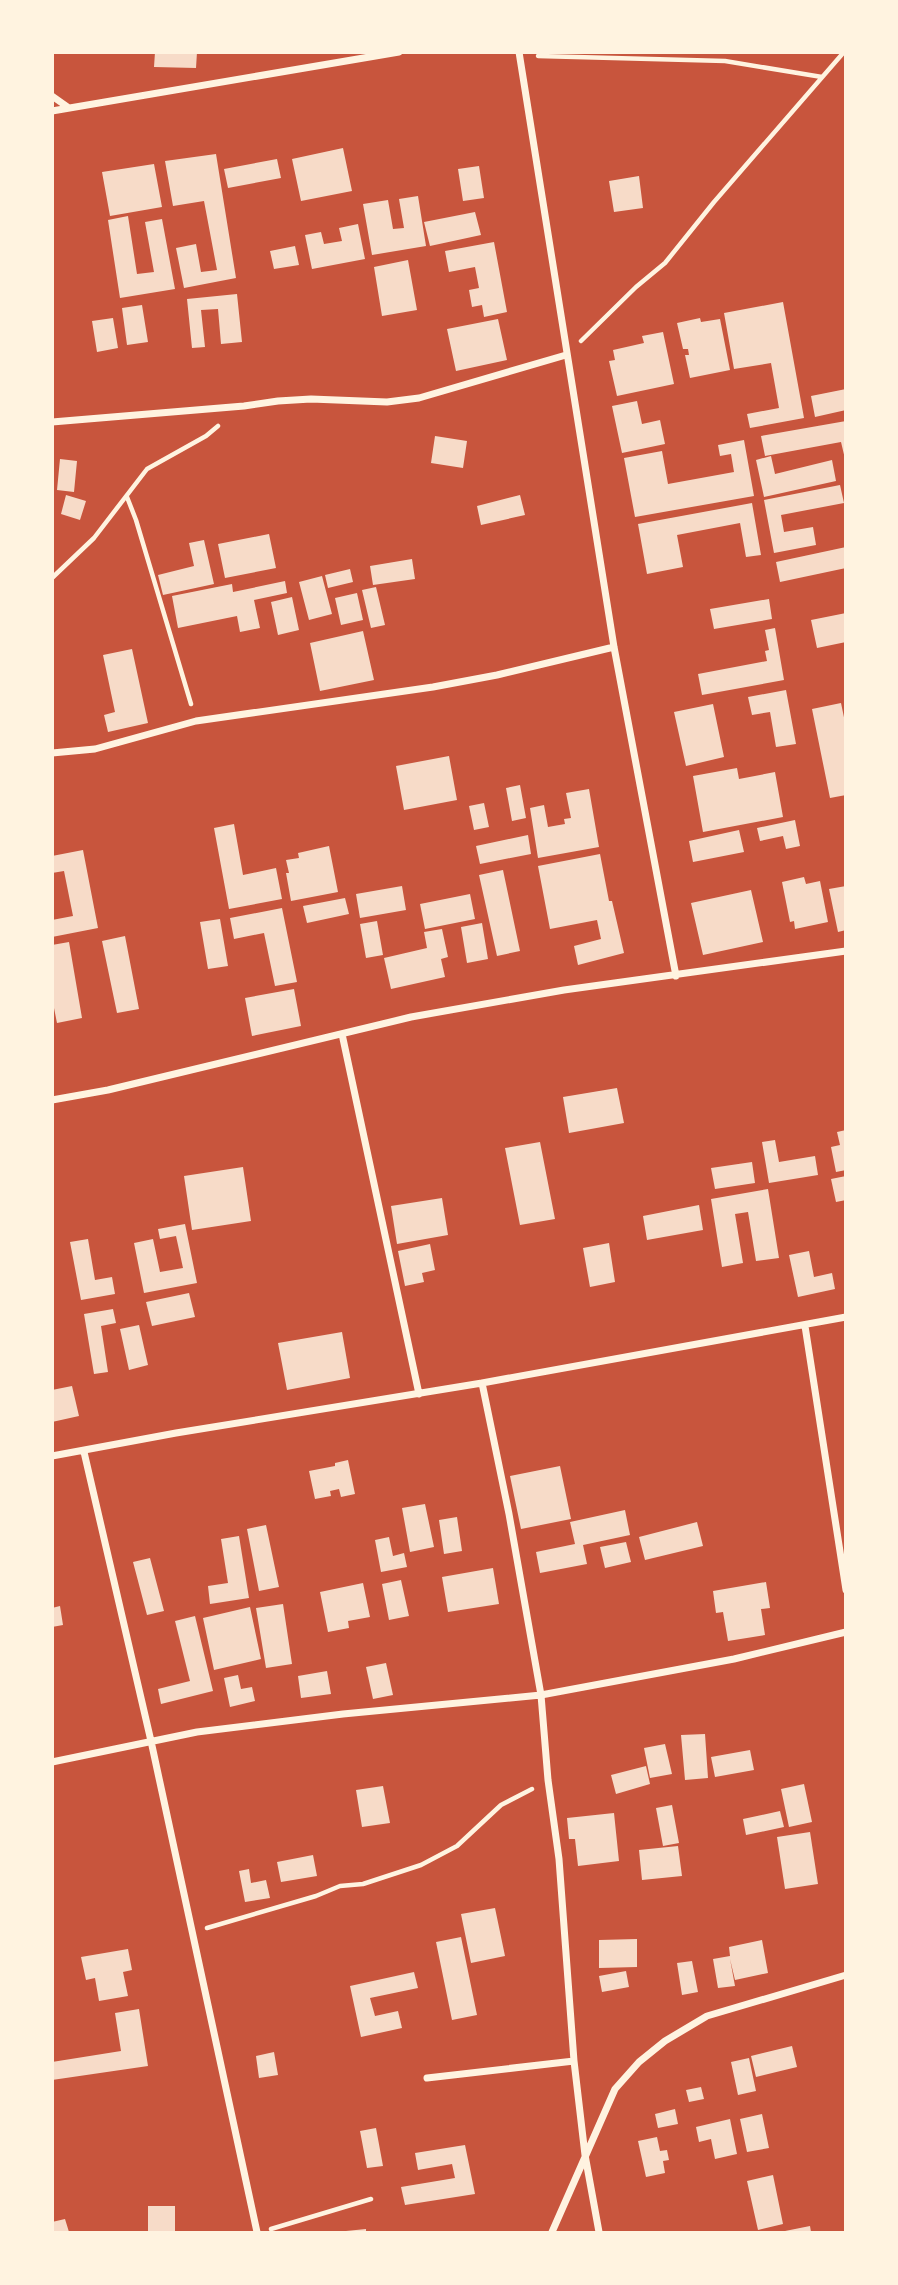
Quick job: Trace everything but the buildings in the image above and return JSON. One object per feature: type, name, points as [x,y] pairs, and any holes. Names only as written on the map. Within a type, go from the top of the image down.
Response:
[{"type":"street","points":[[52,111],[399,52]]},
{"type":"street","points":[[519,54],[614,647],[676,976]]},
{"type":"street","points":[[52,96],[69,108]]},
{"type":"street","points":[[52,422],[311,399],[387,402],[419,398],[566,355]]},
{"type":"street","points":[[52,753],[95,749],[196,722],[497,675],[614,647]]},
{"type":"street","points":[[52,1100],[108,1090],[411,1017],[564,990],[845,951]]},
{"type":"street","points":[[342,1034],[419,1394]]},
{"type":"street","points":[[52,1456],[482,1383],[845,1317]]},
{"type":"street","points":[[804,1326],[842,1553],[845,1590]]},
{"type":"street","points":[[482,1383],[509,1514],[541,1695],[548,1780],[559,1859],[574,2061],[585,2155],[598,2232]]},
{"type":"street","points":[[84,1452],[151,1741],[258,2232]]},
{"type":"street","points":[[52,1762],[151,1741],[264,1723],[541,1695],[734,1658],[845,1632]]},
{"type":"street","points":[[552,2232],[615,2090],[639,2062],[665,2040],[707,2016],[845,1975]]},
{"type":"street","points":[[427,2078],[574,2061]]},
{"type":"path","points":[[566,355],[664,263],[844,52]]},
{"type":"path","points":[[519,54],[725,61],[822,77]]},
{"type":"path","points":[[52,578],[94,538],[147,469],[206,436],[243,406]]},
{"type":"path","points":[[127,497],[196,722]]},
{"type":"path","points":[[193,1932],[316,1896],[340,1886],[363,1884],[421,1865],[457,1846],[501,1805],[548,1780]]},
{"type":"path","points":[[258,2232],[371,2199]]}]
